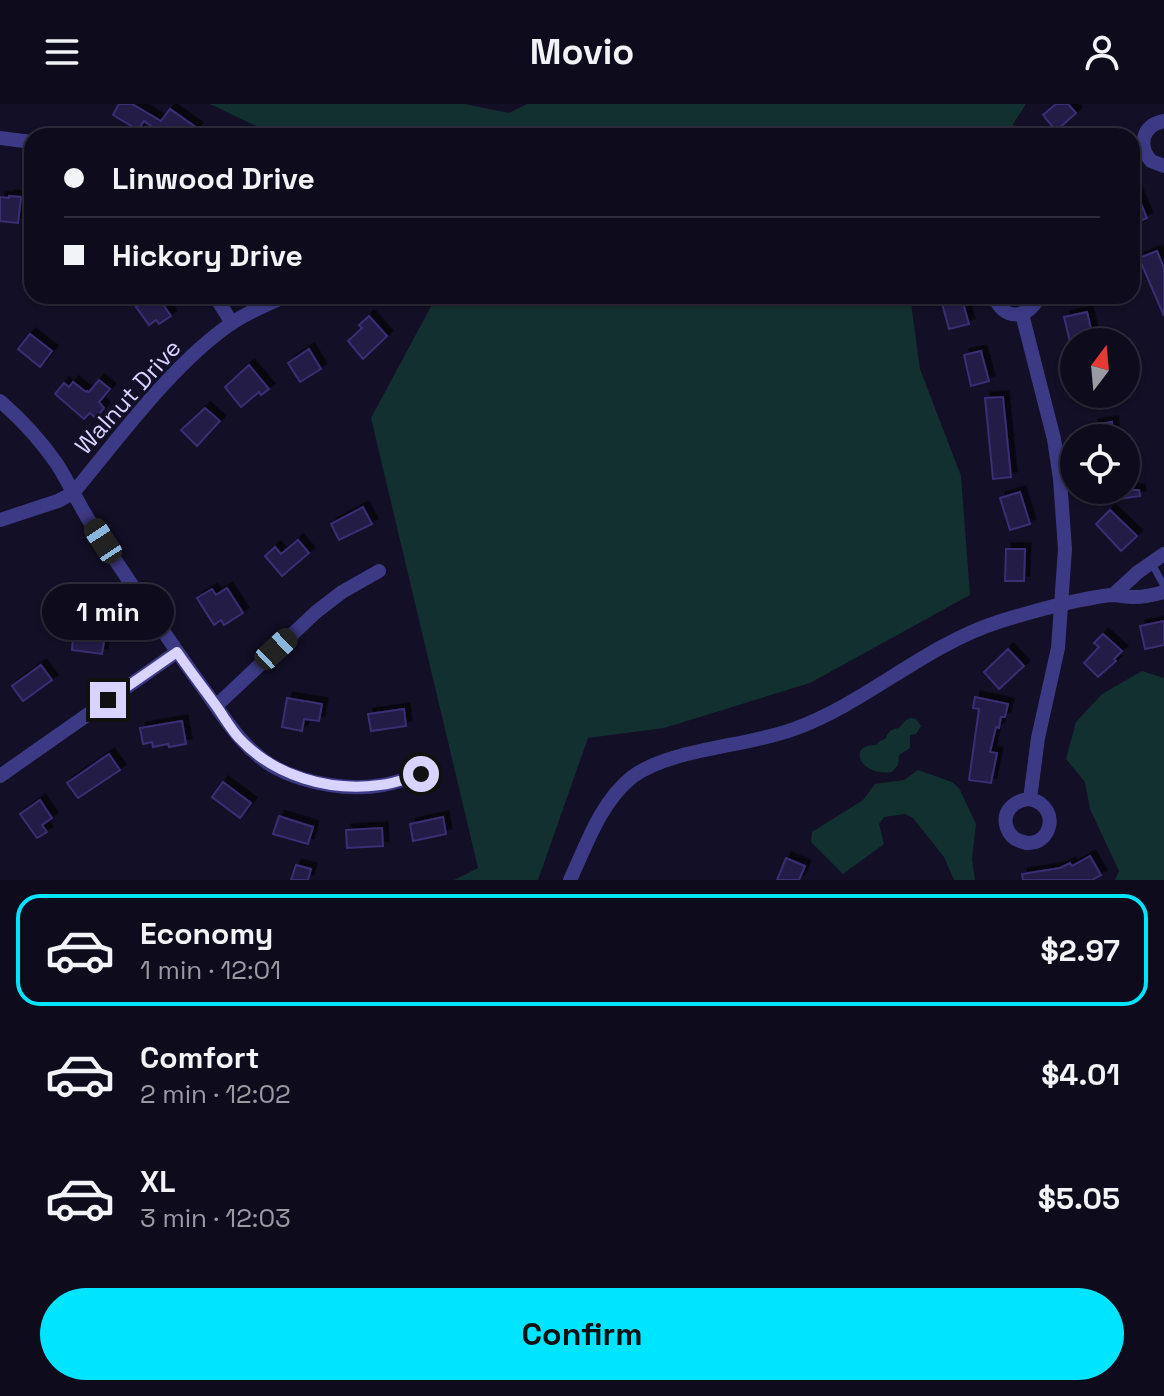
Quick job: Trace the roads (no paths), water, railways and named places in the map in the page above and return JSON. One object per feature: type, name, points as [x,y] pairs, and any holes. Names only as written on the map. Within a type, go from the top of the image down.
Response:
[{"type":"street","points":[[1164,121],[1149,127],[1142,146],[1151,161],[1164,166]]},
{"type":"street","points":[[0,138],[24,141]]},
{"type":"street","points":[[220,304],[232,323]]},
{"type":"street","name":"Walnut Drive","points":[[0,520],[73,493],[162,386],[232,323],[270,304]]},
{"type":"street","points":[[997,304],[1015,315],[1030,310],[1036,304]]},
{"type":"street","points":[[1022,314],[1054,439],[1065,549],[1058,648],[1038,738],[1030,799]]},
{"type":"street","points":[[0,401],[42,444],[177,652],[238,737],[258,755],[276,768],[299,777],[353,787],[386,784],[429,771]]},
{"type":"street","points":[[1113,595],[1164,554]]},
{"type":"street","points":[[216,706],[316,612],[342,592],[379,571]]},
{"type":"street","points":[[570,880],[605,806],[635,775],[654,764],[792,730],[823,717],[959,639],[997,623],[1061,605],[1113,595],[1152,596],[1164,592]]},
{"type":"street","points":[[0,776],[177,652]]},
{"type":"lane","points":[[1151,562],[1164,586]]}]
